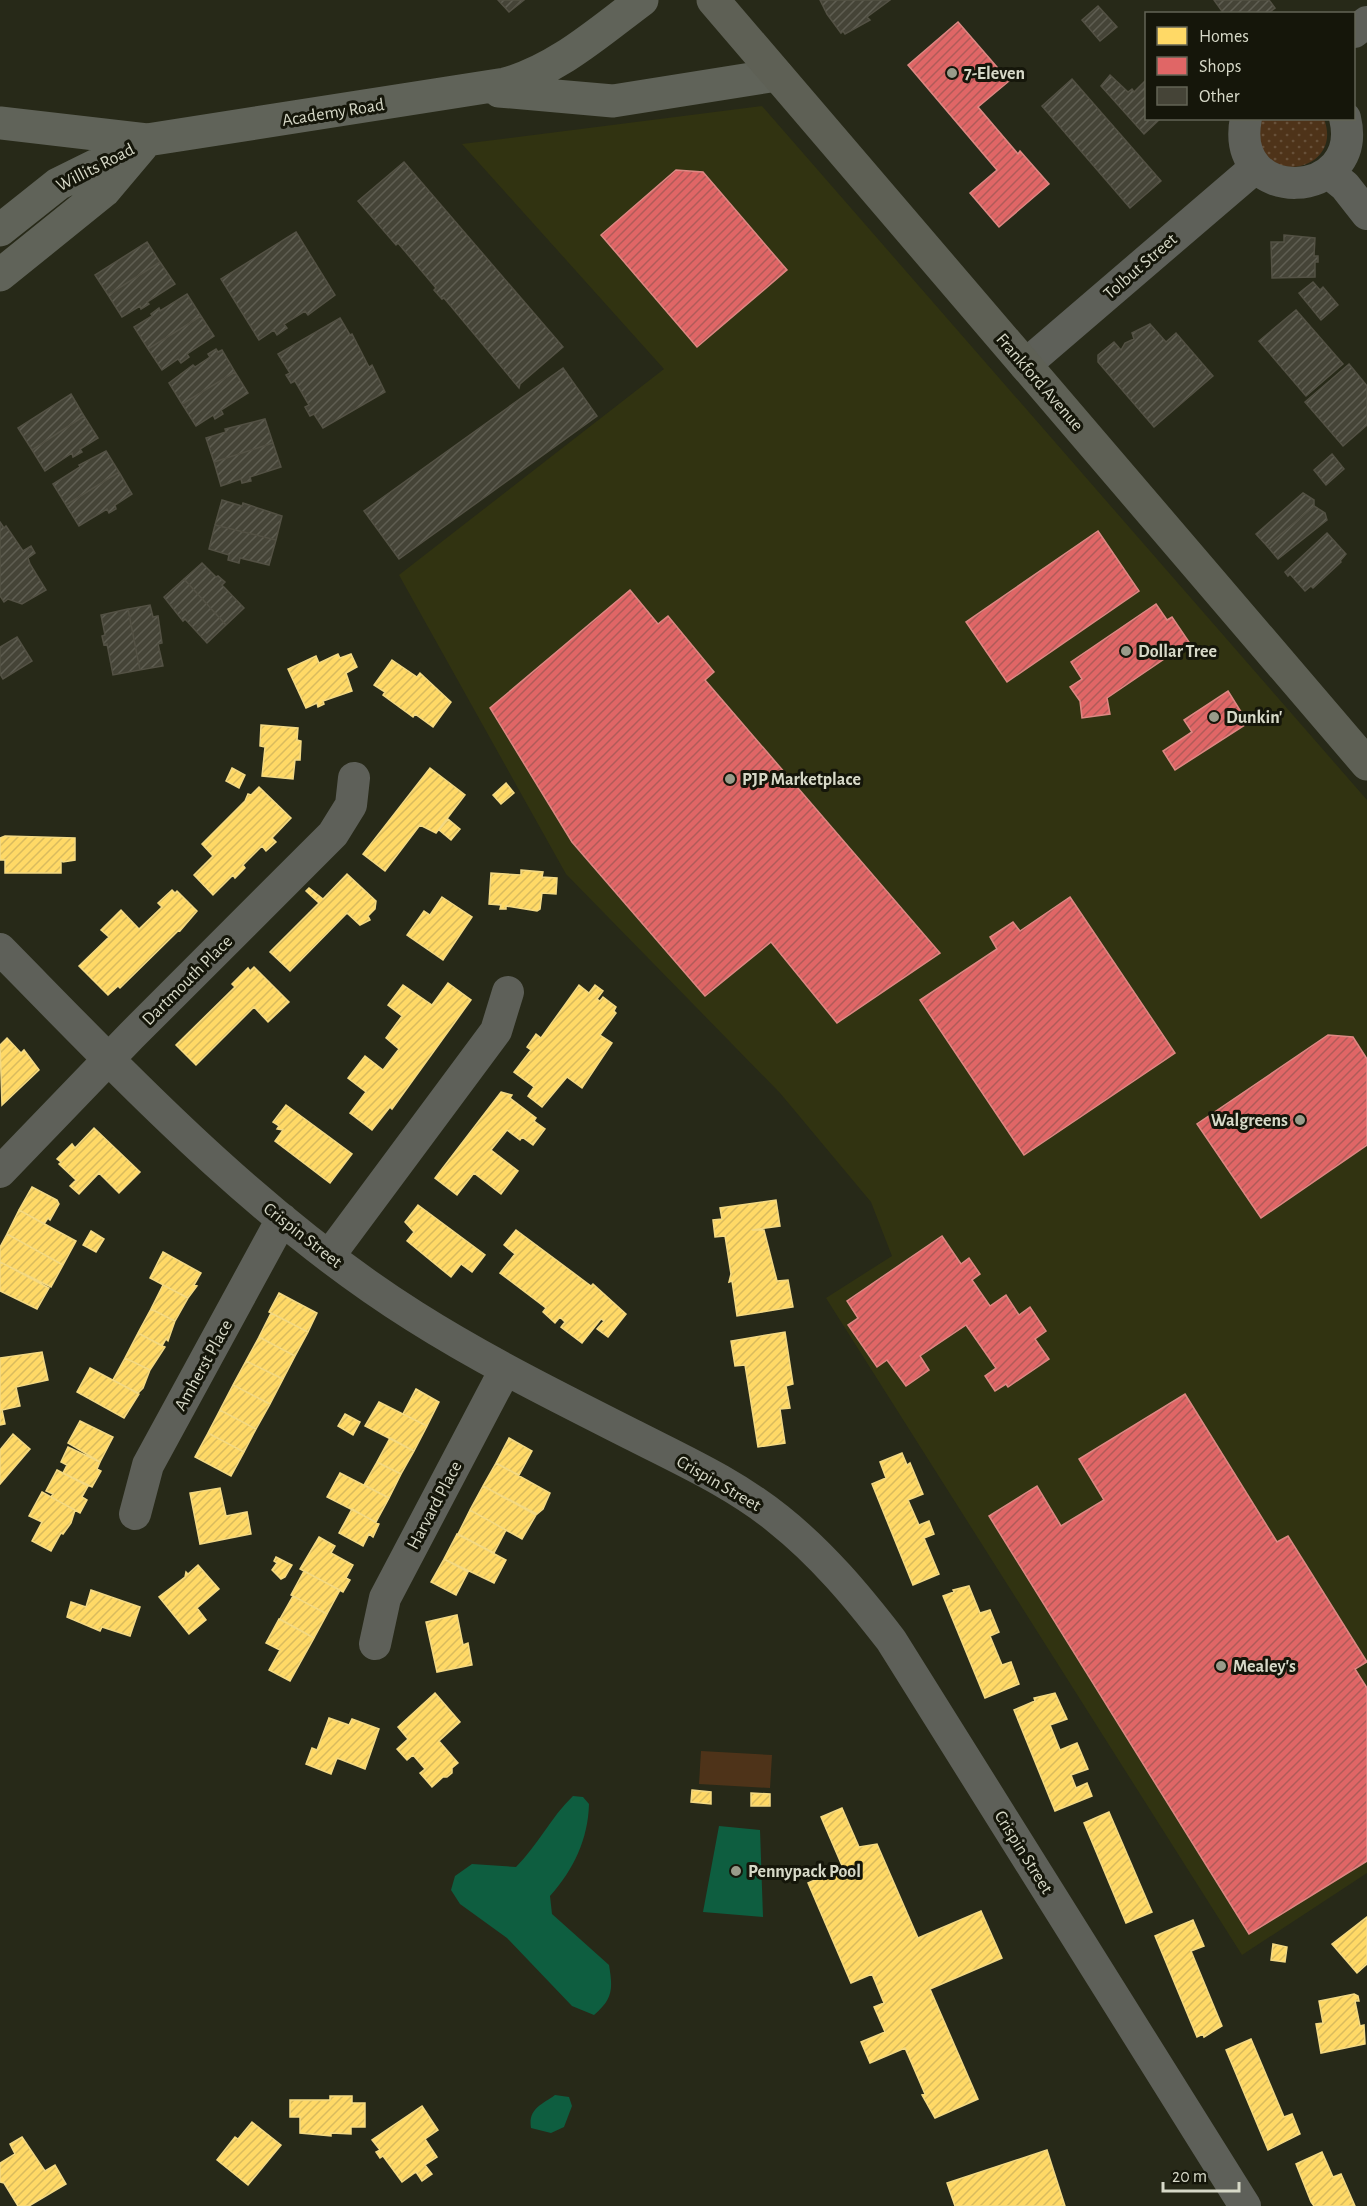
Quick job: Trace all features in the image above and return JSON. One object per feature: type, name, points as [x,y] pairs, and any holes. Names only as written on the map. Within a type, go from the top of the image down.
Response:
[{"type":"main road","name":"Academy Road","points":[[0,123],[147,140],[479,89],[526,79],[546,68],[642,0]]},
{"type":"main road","name":"Frankford Avenue","points":[[713,0],[1366,762]]},
{"type":"main road","points":[[479,89],[613,101],[777,75]]},
{"type":"main road","name":"Willits Road","points":[[0,230],[58,184],[147,140]]},
{"type":"main road","name":"Willits Road","points":[[0,275],[104,191],[147,140]]},
{"type":"street","points":[[1246,120],[1243,132],[1246,150],[1256,166],[1272,179],[1291,185],[1311,182],[1329,173],[1345,149],[1345,120]]},
{"type":"street","name":"Tolbut Street","points":[[1024,365],[1256,166]]},
{"type":"street","points":[[1329,173],[1345,186],[1367,214]]},
{"type":"street","name":"Dartmouth Place","points":[[0,1172],[333,834],[351,805],[354,778]]},
{"type":"street","name":"Crispin Street","points":[[0,949],[199,1148],[329,1256],[414,1317],[505,1370],[741,1492],[778,1519],[853,1590],[891,1640],[1245,2206]]},
{"type":"street","points":[[329,1256],[496,1031],[508,992]]},
{"type":"street","name":"Amherst Place","points":[[135,1514],[148,1465],[282,1219]]},
{"type":"street","name":"Harvard Place","points":[[375,1644],[385,1598],[505,1370]]},
{"type":"shaded area","points":[[762,106],[1367,800],[1367,1873],[1242,1955],[826,1298],[892,1256],[871,1202],[780,1093],[566,874],[399,575],[664,369],[462,144]]},
{"type":"shaded area","points":[[1261,120],[1324,120],[1327,136],[1323,149],[1315,159],[1303,165],[1289,167],[1276,164],[1266,156],[1258,134]]},
{"type":"shaded area","points":[[701,1751],[772,1755],[770,1788],[699,1784]]},
{"type":"shaded area","points":[[573,1796],[583,1797],[589,1804],[586,1829],[573,1864],[550,1896],[552,1914],[609,1965],[610,1993],[605,2004],[594,2015],[572,2006],[507,1938],[460,1904],[451,1890],[455,1876],[472,1864],[516,1867]]},
{"type":"shaded area","name":"Pennypack Pool","points":[[719,1826],[760,1830],[763,1917],[703,1912]]},
{"type":"shaded area","points":[[555,2095],[569,2097],[572,2106],[564,2127],[551,2133],[531,2128],[534,2112]]},
{"type":"building: Homes","points":[[338,654],[340,658],[351,654],[357,667],[346,673],[352,691],[323,701],[324,704],[318,707],[317,703],[306,708],[288,669],[316,656],[319,663]]},
{"type":"building: Homes","points":[[392,660],[417,677],[420,673],[451,702],[433,727],[415,714],[413,717],[383,695],[385,692],[374,685]]},
{"type":"building: Homes","points":[[261,725],[298,728],[297,740],[301,741],[300,760],[295,760],[293,779],[262,776],[265,747],[260,746]]},
{"type":"building: Homes","points":[[232,768],[245,775],[239,788],[226,781]]},
{"type":"building: Homes","points":[[430,768],[465,795],[436,833],[420,825],[385,871],[363,854]]},
{"type":"building: Homes","points":[[506,783],[514,793],[501,804],[493,795]]},
{"type":"building: Homes","points":[[259,787],[291,818],[272,838],[276,842],[266,851],[262,846],[243,865],[245,868],[235,878],[233,875],[213,895],[194,875],[213,856],[202,844],[245,801],[248,794],[251,795]]},
{"type":"building: Homes","points":[[448,819],[460,829],[451,840],[439,830]]},
{"type":"building: Homes","points":[[5,836],[75,838],[75,860],[63,862],[61,860],[61,873],[5,873],[5,860],[0,860],[0,838]]},
{"type":"building: Homes","points":[[521,870],[543,872],[542,877],[557,878],[556,894],[542,893],[540,909],[537,911],[506,906],[506,909],[500,909],[501,905],[489,904],[491,873],[521,875]]},
{"type":"building: Homes","points":[[347,874],[376,901],[375,909],[368,916],[370,920],[360,925],[347,913],[290,971],[270,952],[319,903],[306,891],[309,888],[323,899]]},
{"type":"building: Homes","points":[[172,890],[175,893],[177,891],[197,911],[180,931],[120,988],[118,986],[108,995],[79,966],[109,937],[101,930],[121,910],[139,929],[162,907],[158,903]]},
{"type":"building: Homes","points":[[442,897],[472,917],[443,960],[407,935],[424,911],[430,915]]},
{"type":"building: Homes","points":[[254,967],[289,1002],[268,1022],[254,1007],[196,1065],[176,1045],[235,987],[232,984],[248,968],[250,971]]},
{"type":"building: Homes","points":[[448,983],[471,1000],[392,1109],[390,1107],[372,1130],[350,1113],[366,1092],[348,1078],[365,1056],[383,1070],[399,1049],[386,1038],[402,1016],[388,1005],[403,985],[432,1005]]},
{"type":"building: Homes","points":[[579,985],[589,993],[595,985],[603,991],[597,999],[600,1001],[603,997],[616,1007],[614,1011],[616,1013],[600,1035],[612,1043],[582,1088],[567,1077],[542,1107],[528,1096],[534,1087],[514,1072],[531,1050],[527,1047],[536,1034],[541,1038]]},
{"type":"building: Homes","points":[[7,1038],[21,1053],[24,1050],[39,1070],[2,1105],[0,1045]]},
{"type":"building: Homes","points":[[501,1092],[512,1095],[510,1098],[536,1118],[534,1121],[545,1129],[533,1145],[522,1137],[520,1140],[507,1130],[491,1150],[518,1171],[501,1194],[474,1173],[457,1195],[435,1178]]},
{"type":"building: Homes","points":[[286,1105],[352,1154],[330,1183],[275,1141],[283,1130],[277,1129],[279,1126],[273,1122]]},
{"type":"building: Homes","points":[[94,1128],[140,1172],[119,1193],[99,1173],[79,1194],[70,1186],[76,1180],[59,1164],[61,1162],[57,1159],[72,1144],[75,1148]]},
{"type":"building: Homes","points":[[32,1187],[57,1200],[59,1204],[50,1220],[48,1218],[44,1224],[19,1210]]},
{"type":"building: Homes","points":[[776,1200],[780,1226],[752,1230],[764,1230],[777,1281],[788,1280],[793,1307],[737,1316],[732,1281],[729,1282],[731,1274],[725,1236],[715,1237],[713,1220],[722,1219],[720,1208]]},
{"type":"building: Homes","points":[[418,1205],[485,1255],[472,1272],[461,1264],[451,1277],[407,1241],[414,1232],[405,1222]]},
{"type":"building: Homes","points":[[19,1210],[76,1241],[63,1265],[7,1234]]},
{"type":"building: Homes","points":[[516,1230],[591,1286],[593,1284],[626,1314],[608,1337],[597,1329],[604,1321],[601,1319],[582,1343],[561,1327],[565,1322],[560,1317],[555,1323],[543,1312],[546,1308],[500,1273],[515,1254],[504,1245]]},
{"type":"building: Homes","points":[[91,1231],[104,1239],[96,1252],[83,1245]]},
{"type":"building: Homes","points":[[7,1234],[63,1265],[51,1287],[0,1262],[0,1247]]},
{"type":"building: Homes","points":[[163,1252],[201,1273],[194,1285],[197,1286],[188,1298],[150,1278]]},
{"type":"building: Homes","points":[[0,1262],[49,1288],[37,1309],[0,1291]]},
{"type":"building: Homes","points":[[163,1285],[188,1298],[175,1321],[151,1309]]},
{"type":"building: Homes","points":[[279,1293],[317,1313],[308,1332],[269,1312]]},
{"type":"building: Homes","points":[[151,1309],[175,1321],[168,1341],[166,1339],[162,1346],[138,1333]]},
{"type":"building: Homes","points":[[271,1313],[308,1332],[295,1356],[259,1337]]},
{"type":"building: Homes","points":[[785,1332],[793,1384],[786,1386],[790,1408],[780,1409],[785,1443],[758,1447],[745,1365],[735,1366],[731,1341]]},
{"type":"building: Homes","points":[[138,1333],[165,1347],[150,1370],[125,1358]]},
{"type":"building: Homes","points":[[259,1337],[295,1356],[283,1379],[246,1361]]},
{"type":"building: Homes","points":[[42,1352],[48,1380],[16,1387],[20,1406],[2,1410],[5,1424],[0,1425],[0,1358]]},
{"type":"building: Homes","points":[[125,1358],[150,1370],[143,1388],[138,1393],[113,1380]]},
{"type":"building: Homes","points":[[246,1361],[283,1379],[270,1404],[233,1385]]},
{"type":"building: Homes","points":[[90,1368],[139,1394],[124,1418],[77,1392]]},
{"type":"building: Homes","points":[[233,1385],[270,1404],[256,1429],[220,1410]]},
{"type":"building: Homes","points":[[416,1389],[439,1402],[427,1426],[403,1414]]},
{"type":"building: Homes","points":[[379,1402],[427,1426],[414,1451],[365,1426]]},
{"type":"building: Homes","points":[[220,1410],[256,1429],[244,1452],[208,1433]]},
{"type":"building: Homes","points":[[345,1414],[360,1422],[353,1435],[338,1426]]},
{"type":"building: Homes","points":[[80,1421],[113,1437],[100,1462],[68,1443]]},
{"type":"building: Homes","points":[[208,1433],[244,1452],[231,1476],[195,1457]]},
{"type":"building: Homes","points":[[13,1434],[30,1449],[0,1484],[0,1450]]},
{"type":"building: Homes","points":[[390,1438],[414,1451],[401,1474],[377,1462]]},
{"type":"building: Homes","points":[[509,1438],[532,1451],[519,1475],[496,1463]]},
{"type":"building: Homes","points":[[68,1447],[100,1462],[97,1469],[101,1471],[92,1487],[63,1473],[67,1465],[61,1462]]},
{"type":"building: Homes","points":[[902,1453],[907,1465],[910,1463],[923,1494],[908,1500],[919,1525],[929,1521],[934,1534],[924,1538],[939,1574],[913,1585],[872,1484],[886,1478],[880,1462]]},
{"type":"building: Homes","points":[[377,1462],[401,1474],[389,1498],[364,1485]]},
{"type":"building: Homes","points":[[496,1463],[550,1493],[543,1509],[537,1514],[483,1486]]},
{"type":"building: Homes","points":[[57,1470],[88,1486],[82,1497],[87,1500],[80,1513],[51,1497],[53,1494],[46,1491]]},
{"type":"building: Homes","points":[[340,1473],[389,1498],[376,1522],[327,1497]]},
{"type":"building: Homes","points":[[483,1486],[536,1515],[522,1539],[470,1510]]},
{"type":"building: Homes","points":[[220,1488],[226,1516],[247,1512],[251,1534],[200,1544],[190,1493]]},
{"type":"building: Homes","points":[[42,1492],[75,1510],[71,1523],[63,1534],[61,1533],[51,1551],[32,1541],[42,1522],[29,1516]]},
{"type":"building: Homes","points":[[352,1509],[379,1524],[373,1537],[369,1534],[363,1546],[339,1533]]},
{"type":"building: Homes","points":[[470,1510],[506,1530],[494,1553],[458,1534]]},
{"type":"building: Homes","points":[[457,1534],[506,1560],[494,1583],[444,1559]]},
{"type":"building: Homes","points":[[319,1537],[335,1546],[331,1553],[353,1565],[346,1578],[350,1580],[343,1592],[300,1569]]},
{"type":"building: Homes","points":[[276,1557],[292,1565],[285,1577],[281,1579],[272,1570],[277,1563],[274,1561]]},
{"type":"building: Homes","points":[[444,1559],[468,1572],[456,1595],[431,1582]]},
{"type":"building: Homes","points":[[198,1565],[219,1589],[197,1608],[206,1620],[189,1634],[159,1597],[185,1577],[186,1572],[188,1574]]},
{"type":"building: Homes","points":[[304,1571],[340,1590],[327,1614],[291,1595]]},
{"type":"building: Homes","points":[[969,1586],[980,1613],[990,1610],[999,1632],[990,1636],[1002,1665],[1011,1662],[1019,1684],[985,1698],[943,1596],[954,1592],[953,1590]]},
{"type":"building: Homes","points":[[91,1590],[140,1607],[130,1636],[102,1627],[100,1631],[67,1617],[71,1602],[86,1607]]},
{"type":"building: Homes","points":[[293,1596],[327,1614],[314,1638],[280,1619]]},
{"type":"building: Homes","points":[[457,1615],[463,1645],[468,1643],[472,1665],[437,1672],[426,1622]]},
{"type":"building: Homes","points":[[279,1619],[314,1638],[290,1681],[269,1670],[280,1650],[266,1643]]},
{"type":"building: Homes","points":[[435,1693],[460,1722],[439,1741],[458,1763],[452,1768],[452,1773],[443,1777],[432,1787],[420,1773],[425,1769],[413,1755],[407,1760],[397,1749],[408,1739],[398,1727]]},
{"type":"building: Homes","points":[[1055,1693],[1067,1719],[1050,1725],[1060,1750],[1077,1743],[1088,1769],[1071,1775],[1076,1788],[1087,1783],[1092,1796],[1055,1811],[1014,1710],[1035,1701],[1034,1698]]},
{"type":"building: Homes","points":[[329,1718],[349,1725],[352,1719],[379,1729],[365,1769],[337,1758],[331,1774],[306,1764],[312,1748],[317,1750]]},
{"type":"building: Homes","points":[[692,1790],[711,1792],[711,1804],[691,1802]]},
{"type":"building: Homes","points":[[751,1793],[770,1794],[770,1806],[751,1806]]},
{"type":"building: Homes","points":[[842,1808],[859,1847],[877,1844],[918,1938],[981,1911],[1002,1958],[930,1989],[978,2099],[935,2118],[922,2095],[925,2094],[905,2048],[870,2063],[861,2042],[885,2032],[874,2007],[884,2003],[872,1974],[851,1983],[808,1883],[843,1868],[821,1817]]},
{"type":"building: Homes","points":[[1109,1812],[1152,1912],[1126,1923],[1084,1823]]},
{"type":"building: Homes","points":[[1367,1917],[1367,1964],[1357,1973],[1332,1944]]},
{"type":"building: Homes","points":[[1193,1920],[1204,1946],[1191,1951],[1222,2026],[1204,2037],[1203,2034],[1197,2037],[1155,1936]]},
{"type":"building: Homes","points":[[1273,1944],[1287,1947],[1285,1962],[1271,1960]]},
{"type":"building: Homes","points":[[1354,1994],[1358,1996],[1359,2001],[1355,2001],[1360,2026],[1364,2025],[1365,2044],[1321,2053],[1316,2024],[1323,2023],[1319,2001]]},
{"type":"building: Homes","points":[[1251,2039],[1284,2117],[1292,2114],[1300,2134],[1268,2150],[1226,2050]]},
{"type":"building: Homes","points":[[330,2096],[352,2096],[352,2103],[365,2103],[365,2127],[351,2127],[351,2134],[331,2133],[331,2136],[300,2133],[300,2117],[290,2117],[290,2100],[330,2100]]},
{"type":"building: Homes","points":[[422,2106],[438,2130],[425,2139],[437,2157],[425,2165],[432,2174],[422,2181],[416,2172],[402,2182],[383,2156],[380,2158],[376,2152],[380,2150],[372,2140]]},
{"type":"building: Homes","points":[[252,2122],[281,2145],[248,2185],[217,2160],[235,2137],[238,2139]]},
{"type":"building: Homes","points":[[22,2137],[45,2171],[55,2165],[66,2184],[29,2206],[18,2206],[4,2183],[0,2182],[0,2163],[15,2154],[10,2144]]},
{"type":"building: Homes","points":[[1047,2150],[1065,2206],[955,2206],[947,2183]]},
{"type":"building: Homes","points":[[1322,2152],[1333,2177],[1341,2174],[1355,2206],[1314,2206],[1311,2202],[1296,2164]]},
{"type":"building: Shops","points":[[958,22],[1009,81],[978,107],[1018,154],[1020,151],[1049,184],[999,227],[970,193],[997,170],[908,65]]},
{"type":"building: Shops","points":[[676,170],[703,172],[787,270],[697,347],[601,235]]},
{"type":"building: Shops","points":[[1098,531],[1139,591],[1007,682],[966,622]]},
{"type":"building: Shops","points":[[630,590],[658,624],[668,616],[714,672],[705,680],[940,953],[837,1023],[771,942],[705,996],[572,842],[490,708]]},
{"type":"building: Shops","points":[[1156,604],[1167,620],[1172,617],[1189,642],[1107,698],[1110,714],[1082,718],[1080,701],[1070,687],[1082,679],[1071,662]]},
{"type":"building: Shops","points":[[1228,691],[1248,723],[1175,770],[1163,751],[1192,732],[1184,720]]},
{"type":"building: Shops","points":[[1070,897],[1175,1053],[1024,1155],[920,1000],[997,949],[990,937],[1013,922],[1020,931]]},
{"type":"building: Shops","points":[[1328,1035],[1353,1037],[1367,1059],[1367,1145],[1261,1218],[1197,1124]]},
{"type":"building: Shops","points":[[942,1236],[961,1264],[969,1258],[980,1274],[972,1280],[990,1306],[1006,1295],[1019,1315],[1030,1307],[1046,1331],[1035,1339],[1049,1359],[1008,1387],[1006,1384],[995,1391],[985,1376],[996,1368],[966,1325],[920,1356],[929,1370],[906,1386],[887,1360],[877,1367],[848,1325],[858,1318],[847,1301]]},
{"type":"building: Shops","name":"Mealey's","points":[[1185,1394],[1277,1542],[1288,1536],[1367,1662],[1355,1669],[1367,1688],[1367,1861],[1249,1934],[989,1516],[1037,1486],[1061,1526],[1104,1500],[1079,1459]]},
{"type":"building: Other","points":[[498,0],[524,0],[509,12]]},
{"type":"building: Other","points":[[820,0],[890,0],[867,17],[870,20],[845,34],[843,31],[841,33],[827,14]]},
{"type":"building: Other","points":[[1214,0],[1269,0],[1275,8],[1270,12],[1223,12]]},
{"type":"building: Other","points":[[1098,6],[1117,27],[1100,41],[1082,20]]},
{"type":"building: Other","points":[[1110,75],[1128,92],[1132,89],[1134,92],[1145,81],[1145,120],[1159,120],[1144,134],[1101,86]]},
{"type":"building: Other","points":[[1072,79],[1161,181],[1130,208],[1042,106]]},
{"type":"building: Other","points":[[404,162],[563,347],[520,384],[519,388],[444,298],[442,299],[434,290],[436,288],[398,243],[396,245],[358,201]]},
{"type":"building: Other","points":[[296,232],[335,295],[308,315],[305,311],[284,324],[287,328],[277,335],[274,330],[259,340],[221,279]]},
{"type":"building: Other","points":[[1284,235],[1315,238],[1314,256],[1318,256],[1318,262],[1315,262],[1315,277],[1272,278],[1271,242],[1284,242]]},
{"type":"building: Other","points":[[147,242],[160,262],[108,295],[95,275]]},
{"type":"building: Other","points":[[160,262],[175,284],[147,302],[149,304],[141,309],[140,306],[122,317],[108,295]]},
{"type":"building: Other","points":[[1313,282],[1320,290],[1323,287],[1338,305],[1321,320],[1299,293]]},
{"type":"building: Other","points":[[187,294],[201,316],[148,349],[134,327],[152,316],[151,314],[159,308],[160,311]]},
{"type":"building: Other","points":[[1296,310],[1343,364],[1306,396],[1259,341]]},
{"type":"building: Other","points":[[201,316],[214,336],[187,354],[189,357],[181,363],[178,359],[162,370],[148,349]]},
{"type":"building: Other","points":[[340,318],[350,335],[352,334],[369,367],[372,365],[385,392],[323,428],[314,414],[310,416],[305,407],[309,405],[295,381],[291,383],[286,375],[290,373],[278,354]]},
{"type":"building: Other","points":[[1150,324],[1166,342],[1176,333],[1213,376],[1154,427],[1098,362],[1098,355],[1114,342],[1121,350],[1125,343],[1134,339],[1132,333]]},
{"type":"building: Other","points":[[216,349],[218,352],[222,350],[235,372],[182,404],[169,383],[193,365],[195,367],[210,357],[208,354]]},
{"type":"building: Other","points":[[1349,364],[1367,386],[1367,425],[1343,446],[1305,402]]},
{"type":"building: Other","points":[[563,368],[597,416],[399,559],[364,511]]},
{"type":"building: Other","points":[[235,372],[248,393],[221,410],[223,414],[215,419],[213,415],[196,426],[182,404]]},
{"type":"building: Other","points":[[71,394],[84,416],[32,450],[18,428]]},
{"type":"building: Other","points":[[84,416],[98,438],[80,449],[82,452],[73,457],[72,453],[45,471],[32,450]]},
{"type":"building: Other","points":[[265,419],[273,443],[214,462],[206,438],[226,432],[225,429]]},
{"type":"building: Other","points":[[273,443],[281,467],[250,477],[251,481],[242,483],[241,479],[221,486],[214,462]]},
{"type":"building: Other","points":[[106,451],[119,472],[66,505],[53,484],[80,467],[79,465]]},
{"type":"building: Other","points":[[1332,454],[1344,469],[1326,485],[1314,470]]},
{"type":"building: Other","points":[[119,472],[132,494],[115,505],[116,509],[109,513],[107,509],[79,526],[66,505]]},
{"type":"building: Other","points":[[1303,493],[1314,500],[1314,506],[1267,546],[1256,534]]},
{"type":"building: Other","points":[[222,500],[242,506],[243,503],[282,516],[276,540],[215,525]]},
{"type":"building: Other","points":[[1314,506],[1325,513],[1327,520],[1278,559],[1267,546]]},
{"type":"building: Other","points":[[0,522],[4,528],[6,526],[23,551],[31,546],[35,553],[28,558],[30,564],[46,590],[22,604],[8,599],[4,602],[0,596]]},
{"type":"building: Other","points":[[215,525],[276,540],[269,565],[240,558],[239,563],[228,560],[229,555],[209,549]]},
{"type":"building: Other","points":[[1327,533],[1346,554],[1341,562],[1313,588],[1311,586],[1305,591],[1290,574],[1288,576],[1285,572]]},
{"type":"building: Other","points":[[202,563],[216,577],[218,576],[225,582],[222,585],[244,608],[226,625],[184,579]]},
{"type":"building: Other","points":[[184,579],[226,625],[207,643],[185,619],[183,621],[164,597]]},
{"type":"building: Other","points":[[150,605],[153,617],[158,616],[162,643],[158,644],[163,666],[140,670],[128,609]]},
{"type":"building: Other","points":[[128,609],[140,670],[113,675],[107,644],[104,645],[102,636],[105,635],[101,615]]},
{"type":"building: Other","points":[[17,637],[32,661],[3,679],[0,674],[0,647]]},
{"type":"place","name":"7-Eleven","points":[[952,73]]},
{"type":"place","name":"Dollar Tree","points":[[1126,651]]},
{"type":"place","name":"Dunkin'","points":[[1214,717]]},
{"type":"place","name":"PJP Marketplace","points":[[730,779]]},
{"type":"place","name":"Walgreens","points":[[1300,1120]]},
{"type":"place","name":"Mealey's","points":[[1221,1666]]},
{"type":"place","name":"Pennypack Pool","points":[[736,1871]]}]
